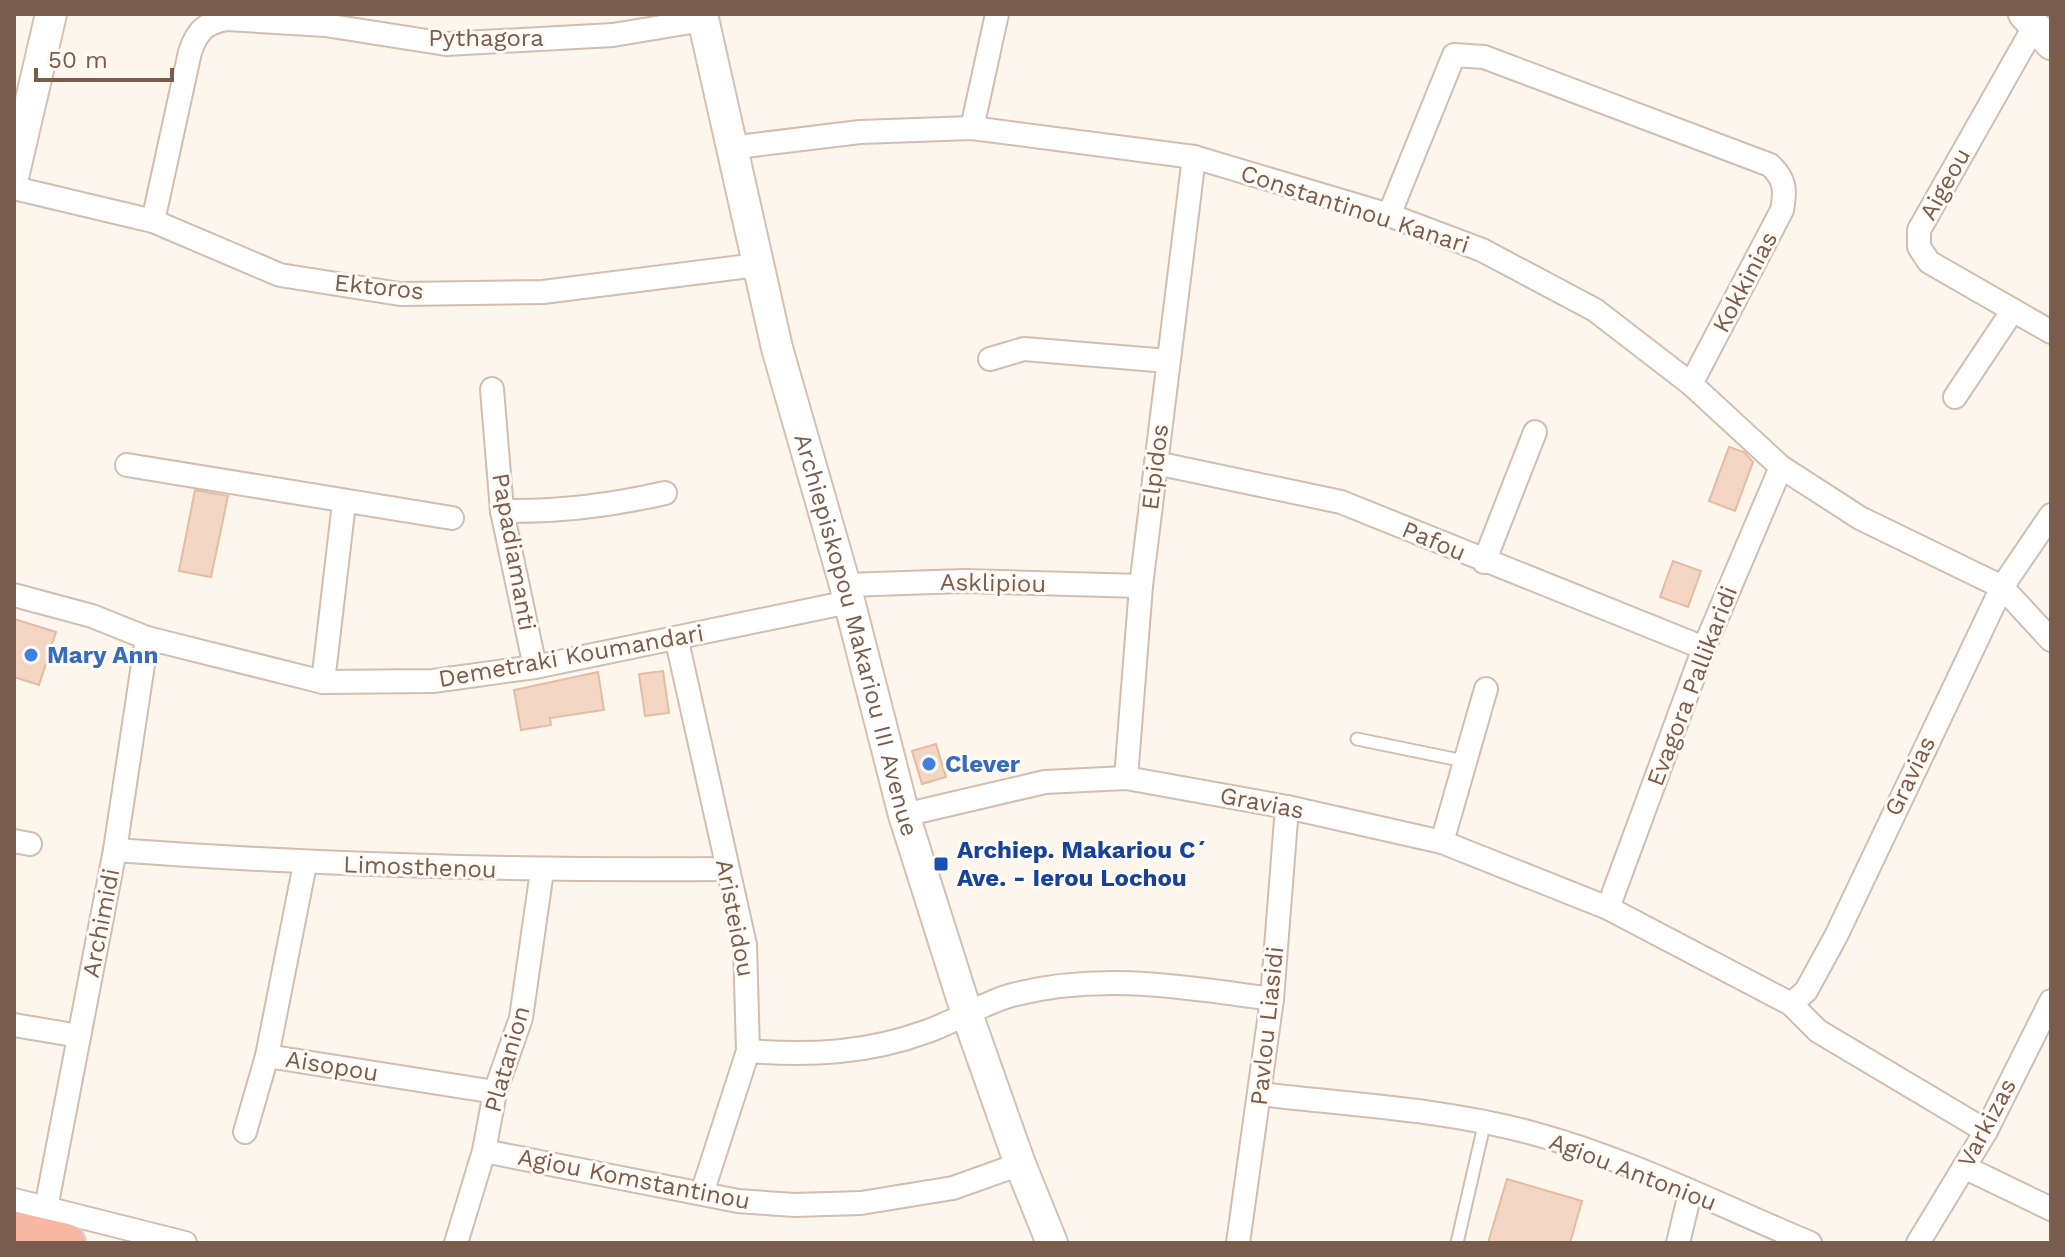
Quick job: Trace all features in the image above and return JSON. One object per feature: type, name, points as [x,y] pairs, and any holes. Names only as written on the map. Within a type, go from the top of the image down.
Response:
[{"type":"highway","points":[[14,1231],[66,1243]]},
{"type":"main road","points":[[14,173],[51,14]]},
{"type":"main road","name":"Archiepiskopou Makariou III Avenue","points":[[702,17],[757,265],[904,815],[967,1014],[1020,1164],[1052,1243]]},
{"type":"street","points":[[972,128],[997,14]]},
{"type":"street","name":"Pythagora","points":[[153,221],[190,52],[201,29],[212,22],[227,19],[326,19],[446,44],[613,35],[702,17]]},
{"type":"street","name":"Aigeou","points":[[2036,28],[1919,230],[1919,247],[1929,262],[2051,332]]},
{"type":"street","name":"Kokkinias","points":[[1389,215],[1454,55],[1484,57],[1770,165],[1782,176],[1785,194],[1782,210],[1691,384]]},
{"type":"street","name":"Constantinou Kanari","points":[[729,148],[860,132],[972,128],[1194,157],[1389,215],[1482,250],[1595,310],[1691,384],[1781,467],[1860,518],[2002,587],[2051,640]]},
{"type":"street","name":"Elpidos","points":[[1126,778],[1141,586],[1194,157]]},
{"type":"street","name":"Ektoros","points":[[14,188],[153,221],[280,275],[400,294],[543,292],[757,265]]},
{"type":"street","points":[[1955,397],[2013,310]]},
{"type":"street","points":[[990,359],[1024,349],[1168,361]]},
{"type":"street","name":"Papadiamanti","points":[[492,389],[502,511],[535,667]]},
{"type":"street","points":[[1484,562],[1535,432]]},
{"type":"street","name":"Pafou","points":[[1156,463],[1341,502],[1704,648]]},
{"type":"street","points":[[127,465],[344,503],[452,518]]},
{"type":"street","name":"Evagora Pallikaridi","points":[[1608,908],[1704,648],[1781,467]]},
{"type":"street","points":[[502,511],[559,512],[607,507],[665,493]]},
{"type":"street","points":[[323,682],[344,503]]},
{"type":"street","name":"Gravias","points":[[1791,1004],[1806,991],[1836,936],[2002,587],[2051,515]]},
{"type":"street","name":"Asklipiou","points":[[847,593],[964,581],[1141,586]]},
{"type":"street","name":"Demetraki Koumandari","points":[[14,595],[92,616],[147,638],[323,682],[433,681],[535,667],[677,641],[847,593]]},
{"type":"street","name":"Archimidi","points":[[46,1208],[115,850],[147,638]]},
{"type":"street","name":"Aristeidou","points":[[677,641],[745,945],[748,1051],[702,1193]]},
{"type":"street","points":[[1442,842],[1486,689]]},
{"type":"street","name":"Gravias","points":[[904,815],[1045,782],[1126,778],[1287,807],[1442,842],[1608,908],[1791,1004],[1818,1031],[1986,1131]]},
{"type":"street","name":"Pavlou Liasidi","points":[[1238,1243],[1272,999],[1287,807]]},
{"type":"street","name":"Limosthenou","points":[[115,850],[305,864],[542,871],[726,869]]},
{"type":"street","name":"Aisopou","points":[[305,864],[267,1056],[495,1092]]},
{"type":"street","name":"Platanion","points":[[456,1243],[484,1151],[495,1092],[521,1018],[542,871]]},
{"type":"street","points":[[748,1051],[800,1055],[847,1052],[884,1045],[1010,996],[1068,985],[1134,981],[1272,999]]},
{"type":"street","name":"Varkizas","points":[[1918,1243],[1986,1131],[2051,1001]]},
{"type":"street","points":[[14,1025],[79,1036]]},
{"type":"street","points":[[245,1132],[267,1056]]},
{"type":"street","name":"Agiou Antoniou","points":[[1261,1094],[1485,1121],[1587,1149],[1810,1243]]},
{"type":"street","name":"Agiou Komstantinou","points":[[484,1151],[752,1202],[861,1203],[953,1188],[1020,1164]]},
{"type":"street","points":[[1964,1167],[2051,1209]]},
{"type":"street","points":[[1678,1243],[1690,1193]]},
{"type":"street","points":[[14,1200],[185,1243]]},
{"type":"lane","points":[[1357,739],[1464,761]]},
{"type":"lane","points":[[1457,1243],[1485,1121]]},
{"type":"building","points":[[1729,447],[1744,452],[1753,462],[1735,511],[1709,501]]},
{"type":"building","points":[[195,490],[228,496],[211,577],[179,571]]},
{"type":"building","points":[[1673,561],[1701,571],[1688,607],[1660,597]]},
{"type":"building","name":"Mary Ann","points":[[14,619],[56,632],[39,685],[14,677]]},
{"type":"building","points":[[663,671],[669,713],[645,716],[639,674]]},
{"type":"building","points":[[598,672],[604,710],[550,718],[551,725],[521,730],[514,690]]},
{"type":"building","name":"Clever","points":[[936,744],[946,777],[922,784],[912,751]]},
{"type":"building","points":[[1507,1179],[1582,1201],[1570,1243],[1488,1243]]},
{"type":"place","name":"Mary Ann","points":[[31,655]]},
{"type":"place","name":"Clever","points":[[929,764]]},
{"type":"place","name":"Archiep. Makariou C´ Ave. - Ierou Lochou","points":[[941,864]]}]
